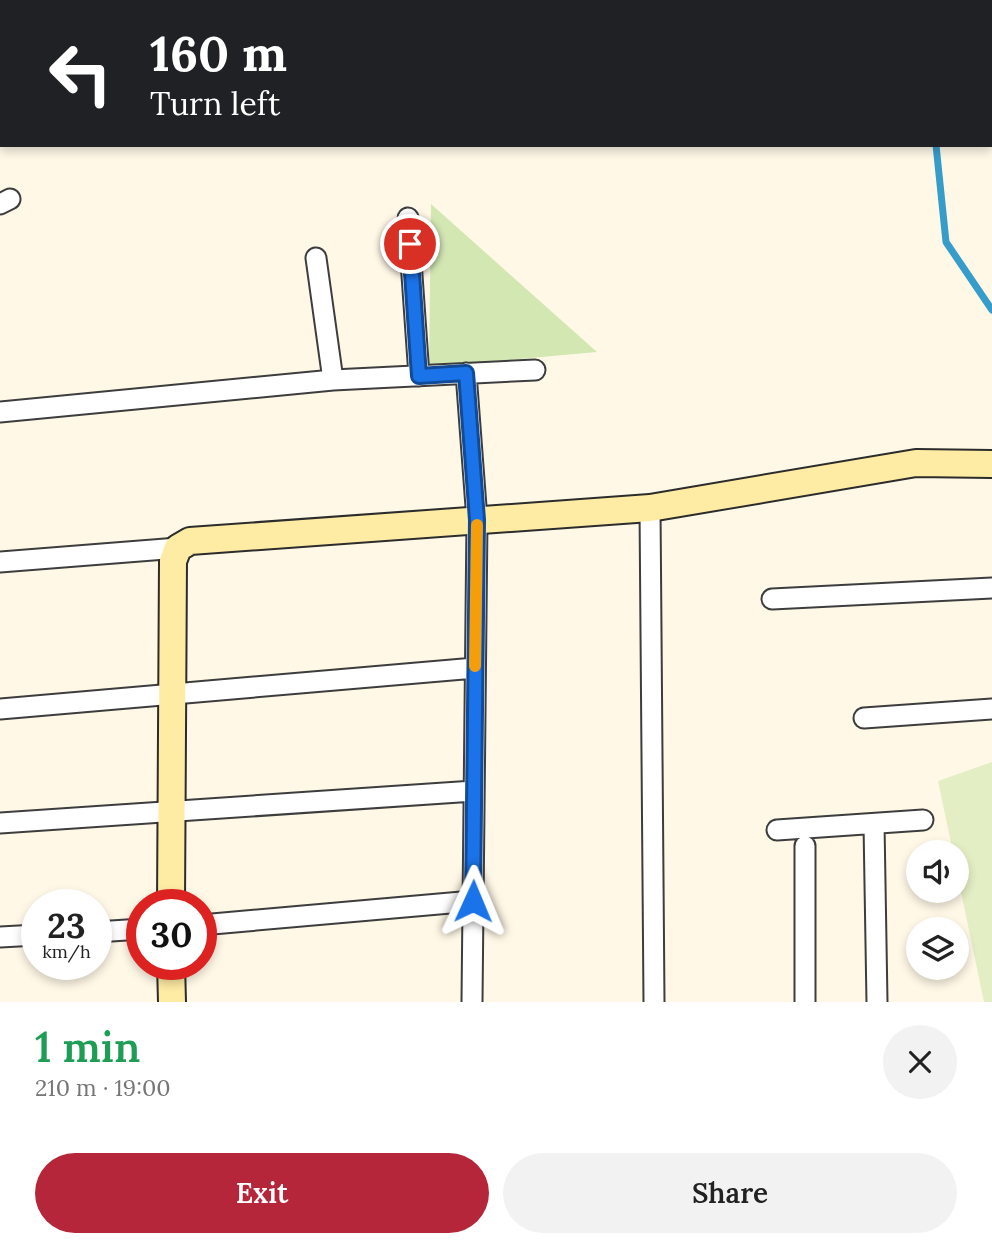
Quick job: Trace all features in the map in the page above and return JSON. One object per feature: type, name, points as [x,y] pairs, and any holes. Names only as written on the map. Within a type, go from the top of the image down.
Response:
[{"type":"street","points":[[408,218],[419,376]]},
{"type":"street","points":[[316,258],[333,380]]},
{"type":"street","points":[[0,412],[333,380],[535,370]]},
{"type":"street","points":[[466,373],[477,520],[472,1002]]},
{"type":"street","points":[[0,562],[178,548],[190,541],[650,508],[916,463],[992,464]]},
{"type":"street","points":[[650,508],[654,1002]]},
{"type":"street","points":[[171,889],[173,561],[178,548]]},
{"type":"street","points":[[772,599],[992,588]]},
{"type":"street","points":[[0,709],[475,668]]},
{"type":"street","points":[[864,718],[992,709]]},
{"type":"street","points":[[0,823],[474,791]]},
{"type":"street","points":[[777,830],[923,820]]},
{"type":"street","points":[[874,824],[877,1002]]},
{"type":"street","points":[[804,846],[805,1002]]},
{"type":"street","points":[[217,924],[473,901]]},
{"type":"street","points":[[0,937],[21,936]]},
{"type":"street","points":[[172,980],[173,1002]]},
{"type":"green space","points":[[431,204],[597,352],[429,367]]},
{"type":"green space","points":[[992,762],[992,1002],[984,1002],[969,930],[969,917],[966,917],[963,903],[969,903],[969,840],[950,840],[938,781]]},
{"type":"waterway","points":[[936,147],[946,242],[992,310]]},
{"type":"slow traffic","points":[[475,666],[477,525]]},
{"type":"route","points":[[410,244],[419,376],[466,373],[477,520],[473,901]]}]
